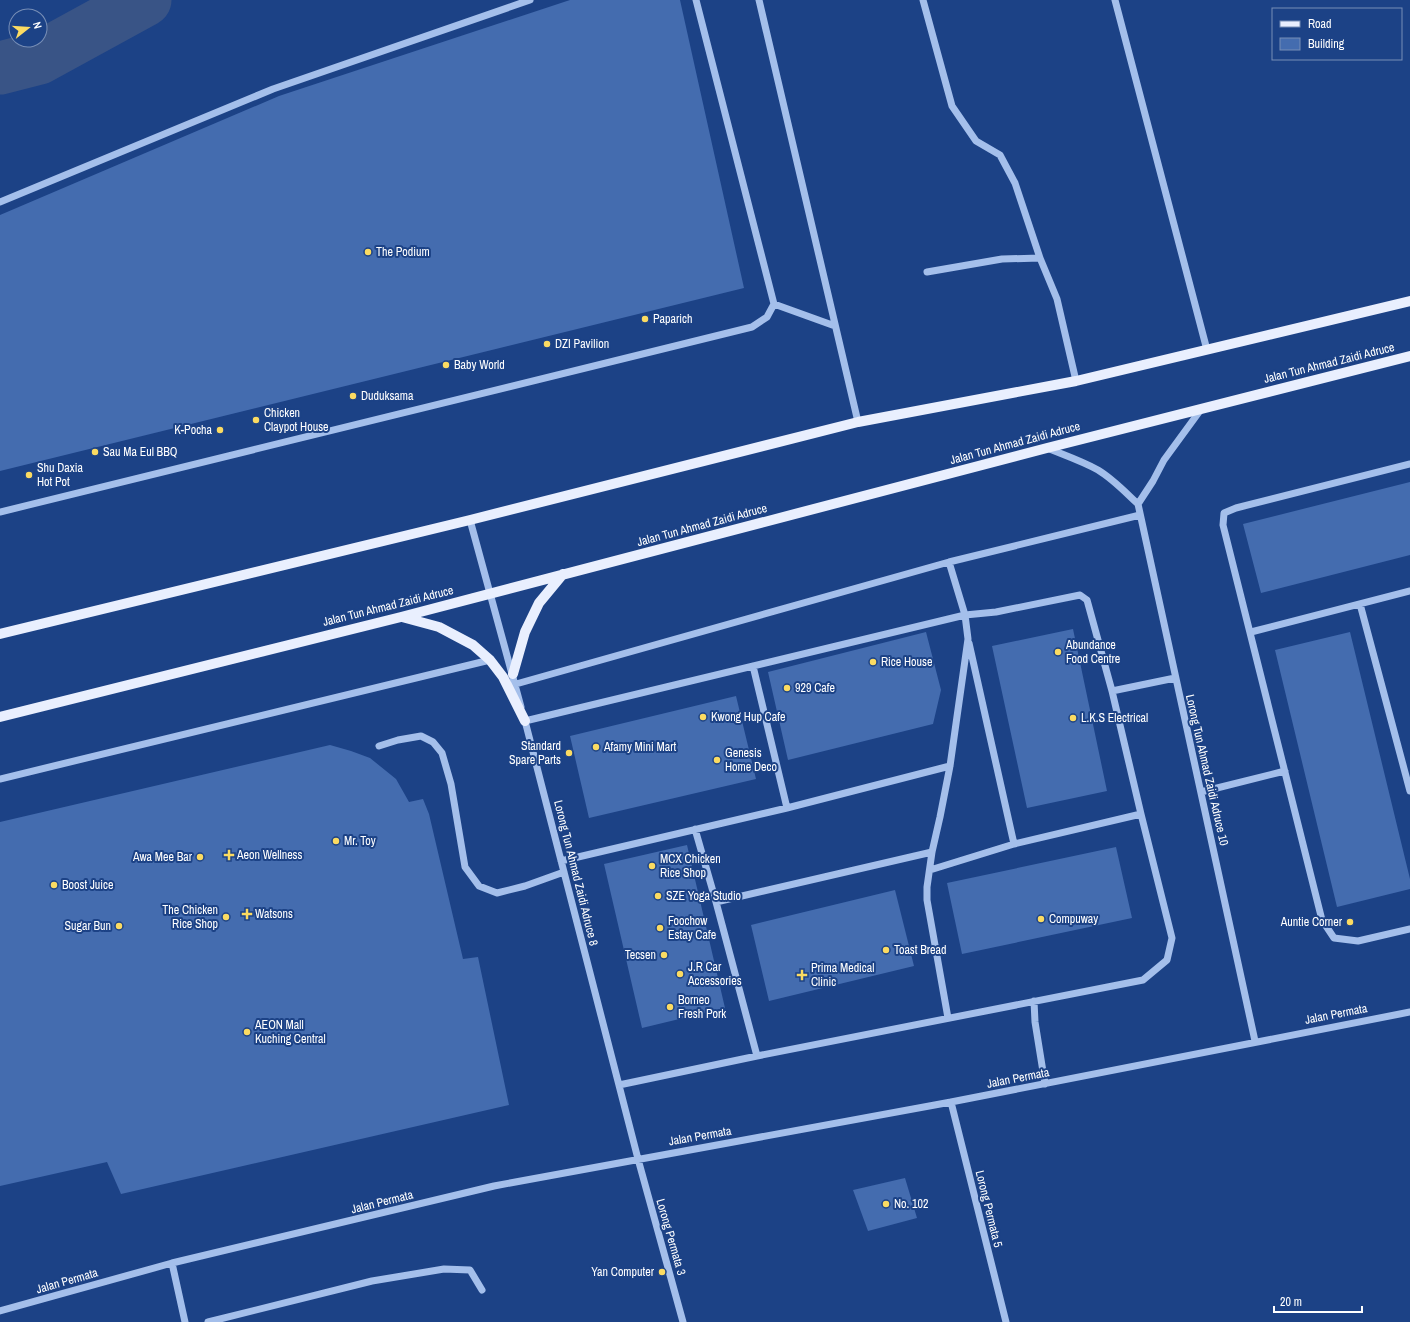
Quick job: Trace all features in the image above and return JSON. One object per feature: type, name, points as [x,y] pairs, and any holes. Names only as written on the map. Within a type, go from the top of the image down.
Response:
[{"type":"main road","points":[[0,634],[470,520],[858,422],[1076,381],[1410,301]]},
{"type":"main road","name":"Jalan Tun Ahmad Zaidi Adruce","points":[[0,717],[401,617],[1047,448],[1410,356]]},
{"type":"main road","points":[[514,679],[525,632],[539,603],[563,574]]},
{"type":"main road","points":[[401,617],[439,627],[473,645],[490,660],[503,676],[525,721]]},
{"type":"street","points":[[0,202],[273,89],[530,0]]},
{"type":"street","points":[[0,512],[752,328],[767,317],[774,304],[696,0]]},
{"type":"street","points":[[759,0],[858,422]]},
{"type":"street","points":[[923,0],[952,106],[976,141],[1000,156],[1015,183],[1040,258],[1057,299],[1076,381]]},
{"type":"street","points":[[1115,0],[1207,350]]},
{"type":"street","points":[[927,272],[1002,259],[1040,258]]},
{"type":"street","points":[[774,304],[835,326]]},
{"type":"street","points":[[1047,448],[1082,462],[1099,471],[1138,504],[1153,481],[1164,460],[1202,408]]},
{"type":"street","points":[[1410,464],[1236,508],[1224,513],[1223,525],[1322,920],[1334,938],[1358,941],[1410,929]]},
{"type":"street","name":"Lorong Tun Ahmad Zaidi Adruce 10","points":[[1138,504],[1255,1041]]},
{"type":"street","points":[[514,679],[949,562],[1140,515]]},
{"type":"street","name":"Lorong Tun Ahmad Zaidi Adruce 8","points":[[470,520],[514,679],[638,1159]]},
{"type":"street","points":[[949,562],[965,615],[968,639],[1014,844]]},
{"type":"street","points":[[1251,632],[1410,591]]},
{"type":"street","points":[[525,721],[965,615],[996,612],[1080,595],[1088,600],[1112,691],[1172,938],[1167,960],[1143,980],[757,1056],[619,1085]]},
{"type":"street","points":[[1360,604],[1410,791]]},
{"type":"street","points":[[948,1018],[927,900],[927,887],[932,852],[950,766],[968,639]]},
{"type":"street","points":[[0,779],[490,660]]},
{"type":"street","points":[[753,666],[787,808]]},
{"type":"street","points":[[1112,691],[1175,678]]},
{"type":"street","points":[[379,746],[398,740],[421,736],[433,742],[442,753],[451,784],[465,867],[479,886],[497,893],[525,886],[564,872]]},
{"type":"street","points":[[561,861],[787,808],[950,766]]},
{"type":"street","points":[[1201,792],[1285,771]]},
{"type":"street","points":[[930,870],[1014,844],[1141,814]]},
{"type":"street","points":[[695,830],[716,902],[757,1056]]},
{"type":"street","points":[[716,902],[932,852]]},
{"type":"street","points":[[1034,1001],[1035,1022],[1045,1084]]},
{"type":"street","name":"Jalan Permata","points":[[0,1311],[172,1263],[494,1186],[951,1102],[1255,1041],[1410,1012]]},
{"type":"street","name":"Lorong Permata 5","points":[[951,1102],[1006,1322]]},
{"type":"street","name":"Lorong Permata 3","points":[[638,1159],[683,1322]]},
{"type":"street","points":[[172,1263],[185,1322]]},
{"type":"street","points":[[208,1322],[372,1281],[444,1269],[470,1270],[482,1290]]},
{"type":"building","name":"The Podium","points":[[570,0],[680,0],[744,288],[0,471],[0,215],[279,96]]},
{"type":"building","points":[[1410,482],[1410,555],[1261,593],[1243,524]]},
{"type":"building","points":[[1073,629],[1107,791],[1027,808],[992,646]]},
{"type":"building","points":[[926,632],[941,690],[933,724],[788,760],[768,672]]},
{"type":"building","points":[[1350,632],[1410,879],[1410,889],[1337,907],[1275,650]]},
{"type":"building","points":[[736,696],[756,779],[589,818],[570,736]]},
{"type":"building","name":"AEON Mall Kuching Central","points":[[330,745],[370,758],[396,779],[409,802],[423,799],[429,814],[463,959],[478,957],[509,1105],[121,1194],[107,1162],[0,1186],[0,822]]},
{"type":"building","points":[[687,845],[725,1008],[642,1028],[604,864]]},
{"type":"building","points":[[1116,847],[1132,918],[962,954],[947,883]]},
{"type":"building","points":[[895,890],[914,966],[769,1001],[751,925]]},
{"type":"building","name":"No. 102","points":[[905,1178],[917,1218],[868,1231],[853,1190]]},
{"type":"waterway","points":[[0,68],[39,58],[145,0]]},
{"type":"place","name":"The Podium","points":[[368,252]]},
{"type":"place","name":"Paparich","points":[[645,319]]},
{"type":"place","name":"DZI Pavilion","points":[[547,344]]},
{"type":"place","name":"Baby World","points":[[446,365]]},
{"type":"place","name":"Duduksama","points":[[353,396]]},
{"type":"place","name":"Chicken Claypot House","points":[[256,420]]},
{"type":"place","name":"K-Pocha","points":[[220,430]]},
{"type":"place","name":"Sau Ma Eul BBQ","points":[[95,452]]},
{"type":"place","name":"Shu Daxia Hot Pot","points":[[29,475]]},
{"type":"place","name":"Abundance Food Centre","points":[[1058,652]]},
{"type":"place","name":"Rice House","points":[[873,662]]},
{"type":"place","name":"929 Cafe","points":[[787,688]]},
{"type":"place","name":"Kwong Hup Cafe","points":[[703,717]]},
{"type":"place","name":"L.K.S Electrical","points":[[1073,718]]},
{"type":"place","name":"Afamy Mini Mart","points":[[596,747]]},
{"type":"place","name":"Standard Spare Parts","points":[[569,753]]},
{"type":"place","name":"Genesis Home Deco","points":[[717,760]]},
{"type":"place","name":"Mr. Toy","points":[[336,841]]},
{"type":"place","name":"Aeon Wellness","points":[[229,855]]},
{"type":"place","name":"Awa Mee Bar","points":[[200,857]]},
{"type":"place","name":"MCX Chicken Rice Shop","points":[[652,866]]},
{"type":"place","name":"Boost Juice","points":[[54,885]]},
{"type":"place","name":"SZE Yoga Studio","points":[[658,896]]},
{"type":"place","name":"Watsons","points":[[247,914]]},
{"type":"place","name":"The Chicken Rice Shop","points":[[226,917]]},
{"type":"place","name":"Compuway","points":[[1041,919]]},
{"type":"place","name":"Auntie Corner","points":[[1350,922]]},
{"type":"place","name":"Sugar Bun","points":[[119,926]]},
{"type":"place","name":"Foochow Estay Cafe","points":[[660,928]]},
{"type":"place","name":"Toast Bread","points":[[886,950]]},
{"type":"place","name":"Tecsen","points":[[664,955]]},
{"type":"place","name":"J.R Car Accessories","points":[[680,974]]},
{"type":"place","name":"Prima Medical Clinic","points":[[802,975]]},
{"type":"place","name":"Borneo Fresh Pork","points":[[670,1007]]},
{"type":"place","name":"AEON Mall Kuching Central","points":[[247,1032]]},
{"type":"place","name":"No. 102","points":[[886,1204]]},
{"type":"place","name":"Yan Computer","points":[[662,1272]]}]
